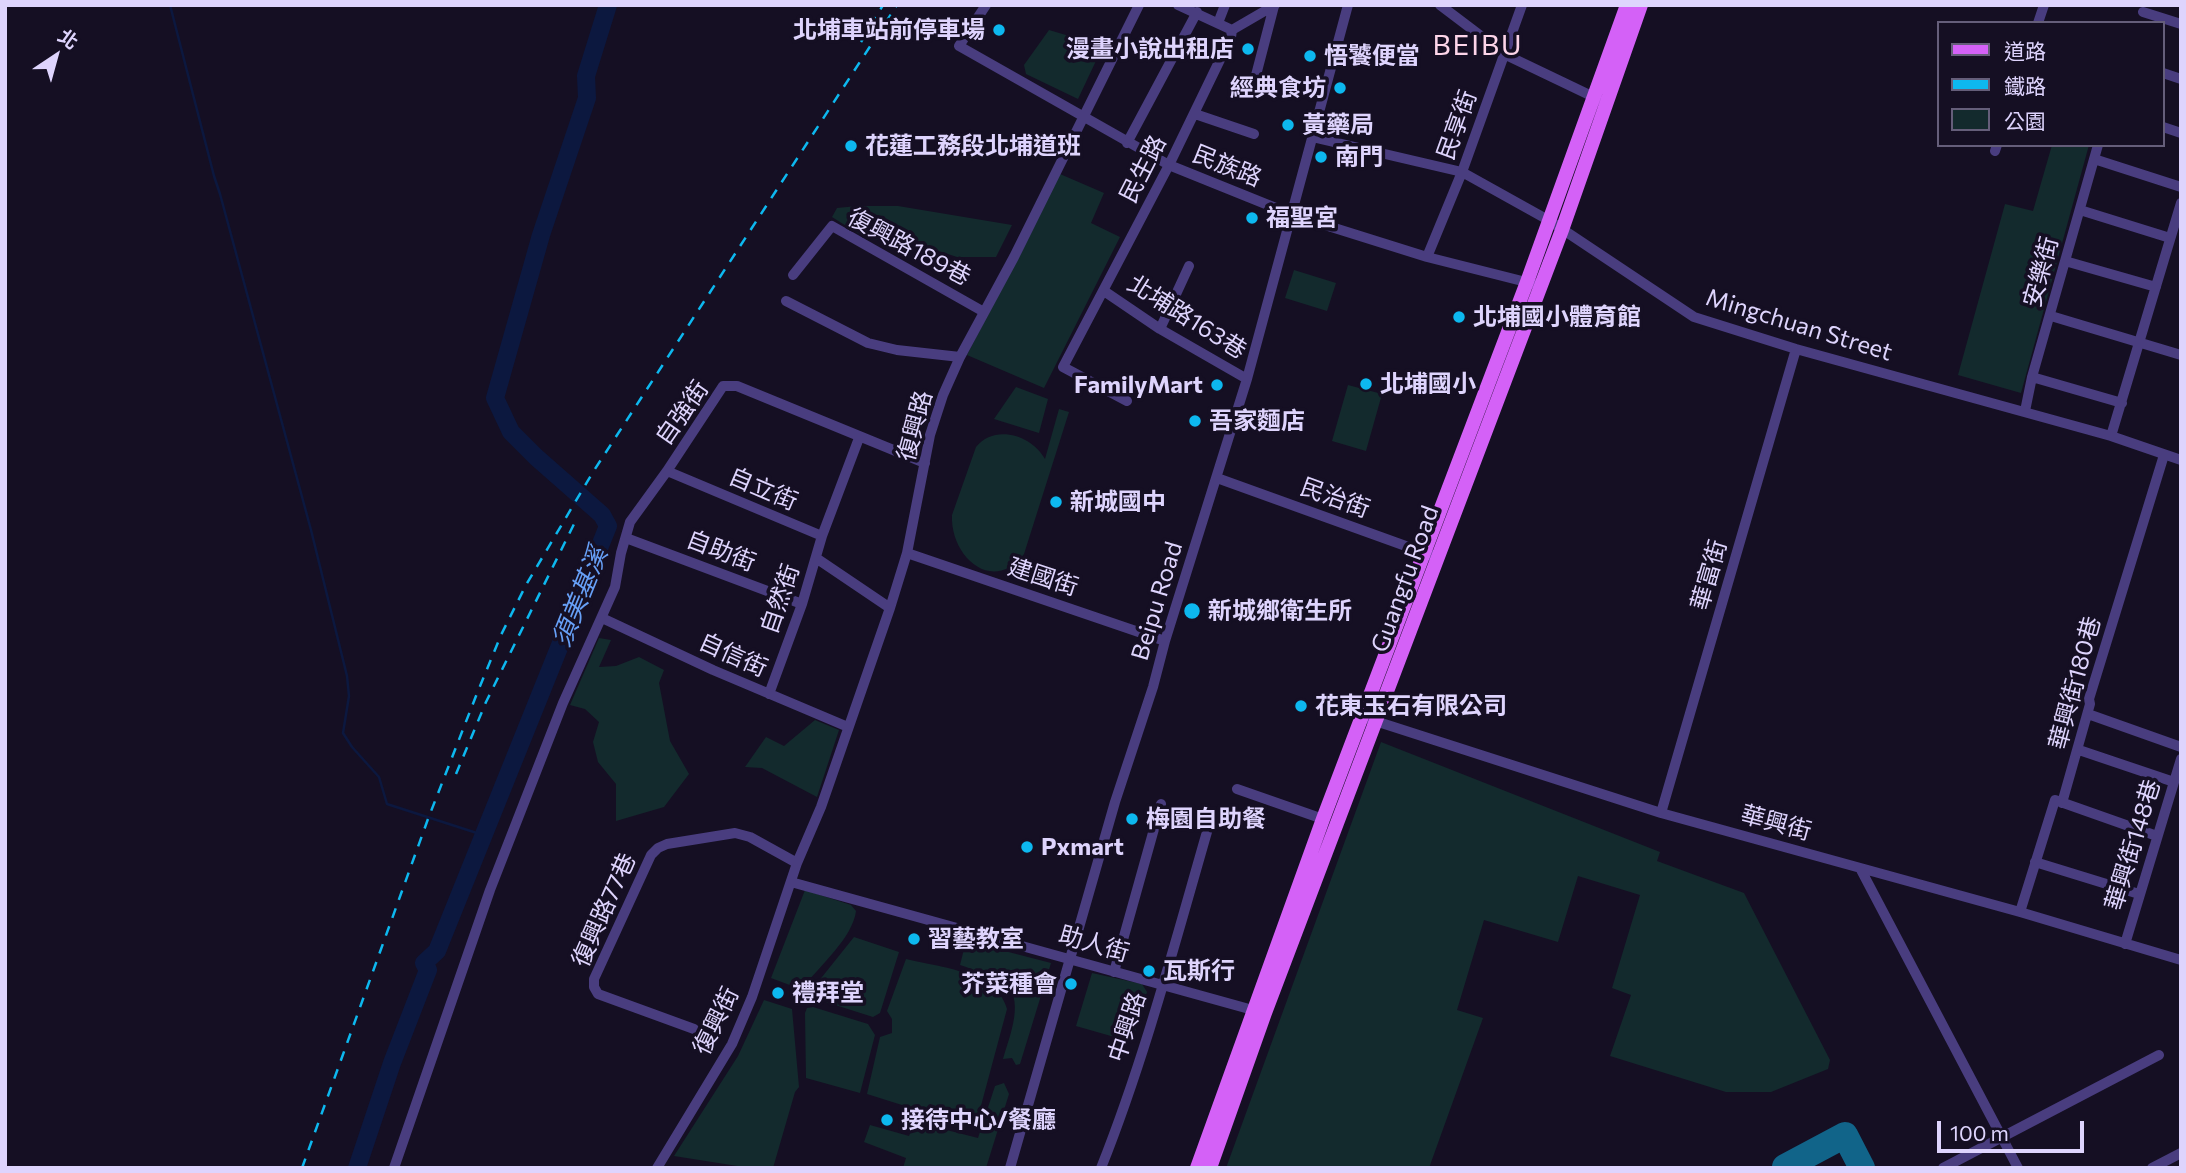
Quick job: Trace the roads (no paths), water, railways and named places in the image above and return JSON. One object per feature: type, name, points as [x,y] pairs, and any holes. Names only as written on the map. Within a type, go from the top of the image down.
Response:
[{"type":"main road","name":"Guangfu Road","points":[[1210,1168],[1323,819],[1370,719],[1424,552],[1534,284],[1562,230],[1627,5]]},
{"type":"main road","name":"Guangfu Road","points":[[1197,1168],[1370,719],[1438,558],[1534,284],[1549,221],[1641,5]]},
{"type":"street","name":"民族路","points":[[986,5],[959,46],[1169,165],[1293,215],[1427,257],[1534,284]]},
{"type":"street","name":"復興路","points":[[791,882],[821,807],[908,553],[930,435],[943,395],[1139,5]]},
{"type":"street","points":[[1178,5],[1232,30],[1274,6]]},
{"type":"street","points":[[1218,23],[1225,5]]},
{"type":"street","name":"Beipu Road","points":[[1010,1168],[1115,802],[1247,379],[1349,5]]},
{"type":"street","points":[[1440,5],[1506,55],[1600,100]]},
{"type":"street","name":"民享街","points":[[1427,257],[1462,172],[1522,5]]},
{"type":"street","points":[[1255,79],[1274,6]]},
{"type":"street","points":[[1127,143],[1197,12]]},
{"type":"street","points":[[2143,13],[2181,24]]},
{"type":"street","name":"民生路","points":[[1127,401],[1063,367],[1195,114],[1232,30]]},
{"type":"street","points":[[1195,114],[1254,134]]},
{"type":"street","name":"Mingchuan Street","points":[[1312,137],[1462,172],[1549,221],[1694,317],[1796,349],[2111,436],[2181,460]]},
{"type":"street","name":"安樂街","points":[[2025,411],[2032,377],[2097,147]]},
{"type":"street","points":[[2094,159],[2181,187]]},
{"type":"street","points":[[2111,436],[2181,203]]},
{"type":"street","points":[[2080,210],[2171,238]]},
{"type":"street","name":"復興路189巷","points":[[793,275],[832,226],[984,312]]},
{"type":"street","points":[[2065,261],[2156,287]]},
{"type":"street","points":[[1160,329],[1189,266]]},
{"type":"street","name":"北埔路163巷","points":[[1104,291],[1160,329],[1247,379]]},
{"type":"street","points":[[786,301],[868,343],[897,350],[960,357]]},
{"type":"street","points":[[2051,316],[2181,355]]},
{"type":"street","name":"華富街","points":[[1661,813],[1796,349]]},
{"type":"street","points":[[2032,377],[2122,403]]},
{"type":"street","name":"自強街","points":[[394,1168],[490,890],[563,703],[615,587],[630,522],[723,386],[737,386],[925,463]]},
{"type":"street","points":[[859,438],[816,558],[890,608]]},
{"type":"street","name":"華興街180巷","points":[[2020,912],[2055,800],[2062,803],[2079,750],[2089,699],[2164,455]]},
{"type":"street","name":"自立街","points":[[667,471],[822,537]]},
{"type":"street","name":"民治街","points":[[1217,478],[1438,558]]},
{"type":"street","name":"自助街","points":[[626,537],[802,604]]},
{"type":"street","name":"建國街","points":[[908,553],[1165,641]]},
{"type":"street","name":"自然街","points":[[769,694],[816,558]]},
{"type":"street","name":"自信街","points":[[602,618],[712,670],[848,727]]},
{"type":"street","points":[[2088,714],[2181,747]]},
{"type":"street","name":"華興街","points":[[1370,719],[1661,813],[2020,912],[2181,960]]},
{"type":"street","points":[[2079,750],[2174,782]]},
{"type":"street","name":"華興街148巷","points":[[2125,944],[2181,759]]},
{"type":"street","points":[[1237,789],[1323,819]]},
{"type":"street","points":[[2062,803],[2157,836]]},
{"type":"street","points":[[1114,972],[1161,804]]},
{"type":"street","name":"中興路","points":[[1101,1168],[1162,985],[1211,818]]},
{"type":"street","name":"復興路77巷","points":[[694,1029],[598,994],[594,987],[594,979],[651,855],[667,844],[735,833],[797,863]]},
{"type":"street","points":[[2035,862],[2139,894]]},
{"type":"street","points":[[1860,868],[2018,1168]]},
{"type":"street","name":"助人街","points":[[791,882],[1259,1011]]},
{"type":"street","name":"復興街","points":[[657,1168],[732,1044],[743,1020],[791,882]]},
{"type":"street","points":[[1943,1168],[2159,1055]]},
{"type":"street","points":[[2152,1168],[2181,1153]]},
{"type":"waterway","points":[[170,5],[311,530],[347,676],[349,696],[343,733],[379,777],[387,804],[483,835]]},
{"type":"waterway","name":"須美基溪","points":[[357,1168],[392,1063],[428,970],[424,963],[437,951],[608,526],[602,515],[511,432],[495,398],[541,235],[587,98],[586,76],[608,5]]},
{"type":"railway","points":[[861,42],[883,5]]},
{"type":"railway","points":[[302,1168],[428,819],[501,635],[526,585],[593,472],[897,5]]},
{"type":"railway","points":[[456,774],[486,702],[577,518]]},
{"type":"place","name":"北埔車站前停車場","points":[[999,30]]},
{"type":"place","name":"漫畫小說出租店","points":[[1248,49]]},
{"type":"place","name":"悟饕便當","points":[[1310,56]]},
{"type":"place","name":"經典食坊","points":[[1340,88]]},
{"type":"place","name":"黃藥局","points":[[1288,125]]},
{"type":"place","name":"花蓮工務段北埔道班","points":[[851,146]]},
{"type":"place","name":"南門","points":[[1321,157]]},
{"type":"place","name":"福聖宮","points":[[1252,218]]},
{"type":"place","name":"北埔國小體育館","points":[[1459,317]]},
{"type":"place","name":"北埔國小","points":[[1366,384]]},
{"type":"place","name":"FamilyMart","points":[[1217,385]]},
{"type":"place","name":"吾家麵店","points":[[1195,421]]},
{"type":"place","name":"新城國中","points":[[1056,502]]},
{"type":"place","name":"新城鄉衛生所","points":[[1192,611]]},
{"type":"place","name":"花東玉石有限公司","points":[[1301,706]]},
{"type":"place","name":"梅園自助餐","points":[[1132,819]]},
{"type":"place","name":"Pxmart","points":[[1027,847]]},
{"type":"place","name":"習藝教室","points":[[914,939]]},
{"type":"place","name":"瓦斯行","points":[[1149,971]]},
{"type":"place","name":"芥菜種會","points":[[1071,984]]},
{"type":"place","name":"禮拜堂","points":[[778,993]]},
{"type":"place","name":"接待中心/餐廳","points":[[887,1120]]},
{"type":"district","name":"BEIBU","points":[[1478,46]]}]
